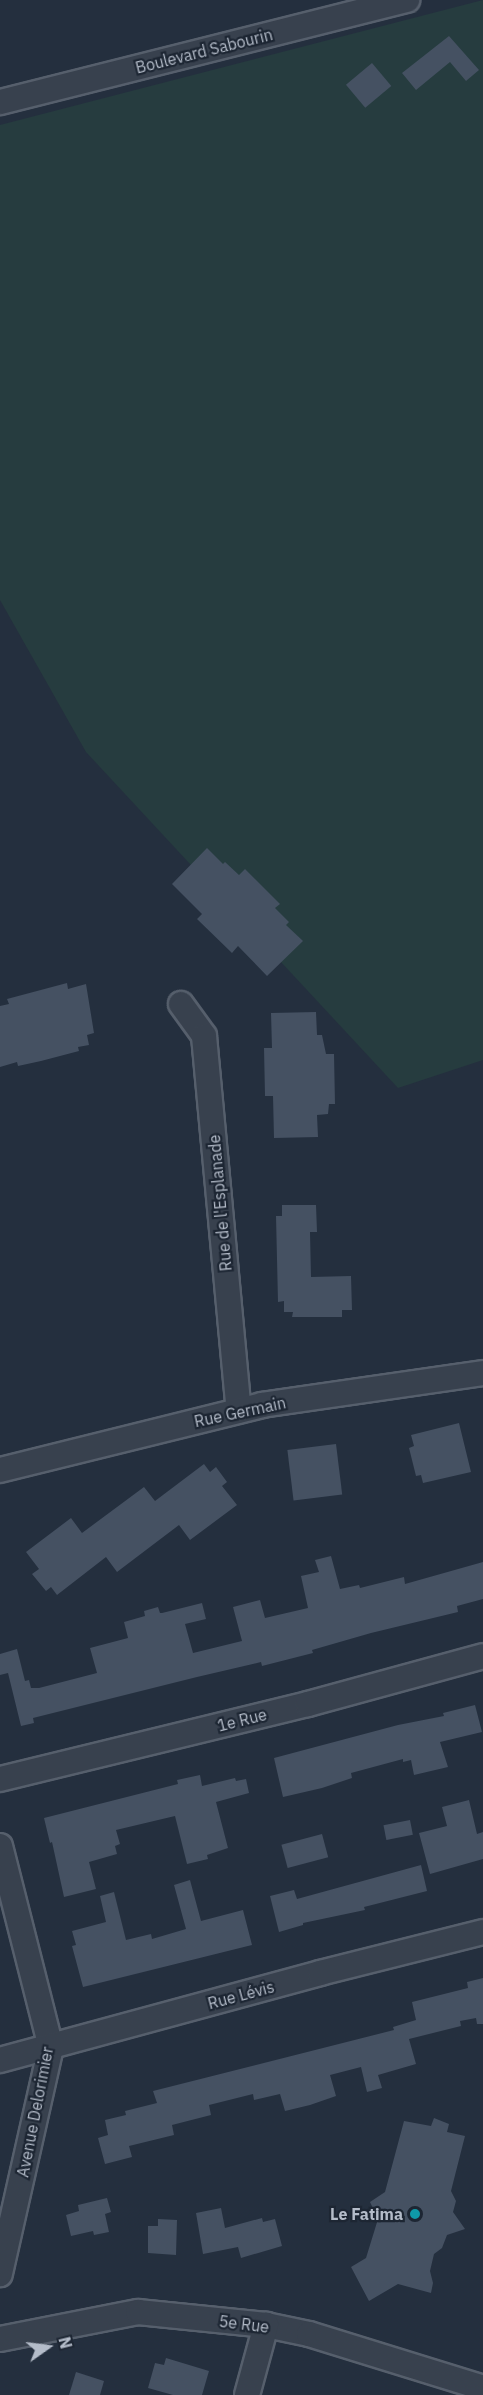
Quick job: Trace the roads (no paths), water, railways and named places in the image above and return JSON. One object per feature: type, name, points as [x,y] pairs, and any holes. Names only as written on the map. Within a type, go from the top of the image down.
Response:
[{"type":"street","name":"Boulevard Sabourin","points":[[0,102],[407,0]]},
{"type":"street","name":"Rue de l'Esplanade","points":[[181,1004],[204,1036],[239,1410]]},
{"type":"street","name":"Rue Germain","points":[[0,1470],[239,1410],[483,1372]]},
{"type":"street","name":"1e Rue","points":[[0,1779],[308,1704],[483,1656]]},
{"type":"street","name":"Avenue Delorimier","points":[[0,1846],[51,2047],[0,2274]]},
{"type":"street","name":"Rue Lévis","points":[[0,2060],[320,1973],[483,1932]]},
{"type":"street","name":"5e Rue","points":[[0,2339],[138,2312],[266,2325],[309,2334],[483,2388]]},
{"type":"street","points":[[247,2395],[266,2325]]},
{"type":"place","name":"Le Fatima","points":[[415,2214]]}]
